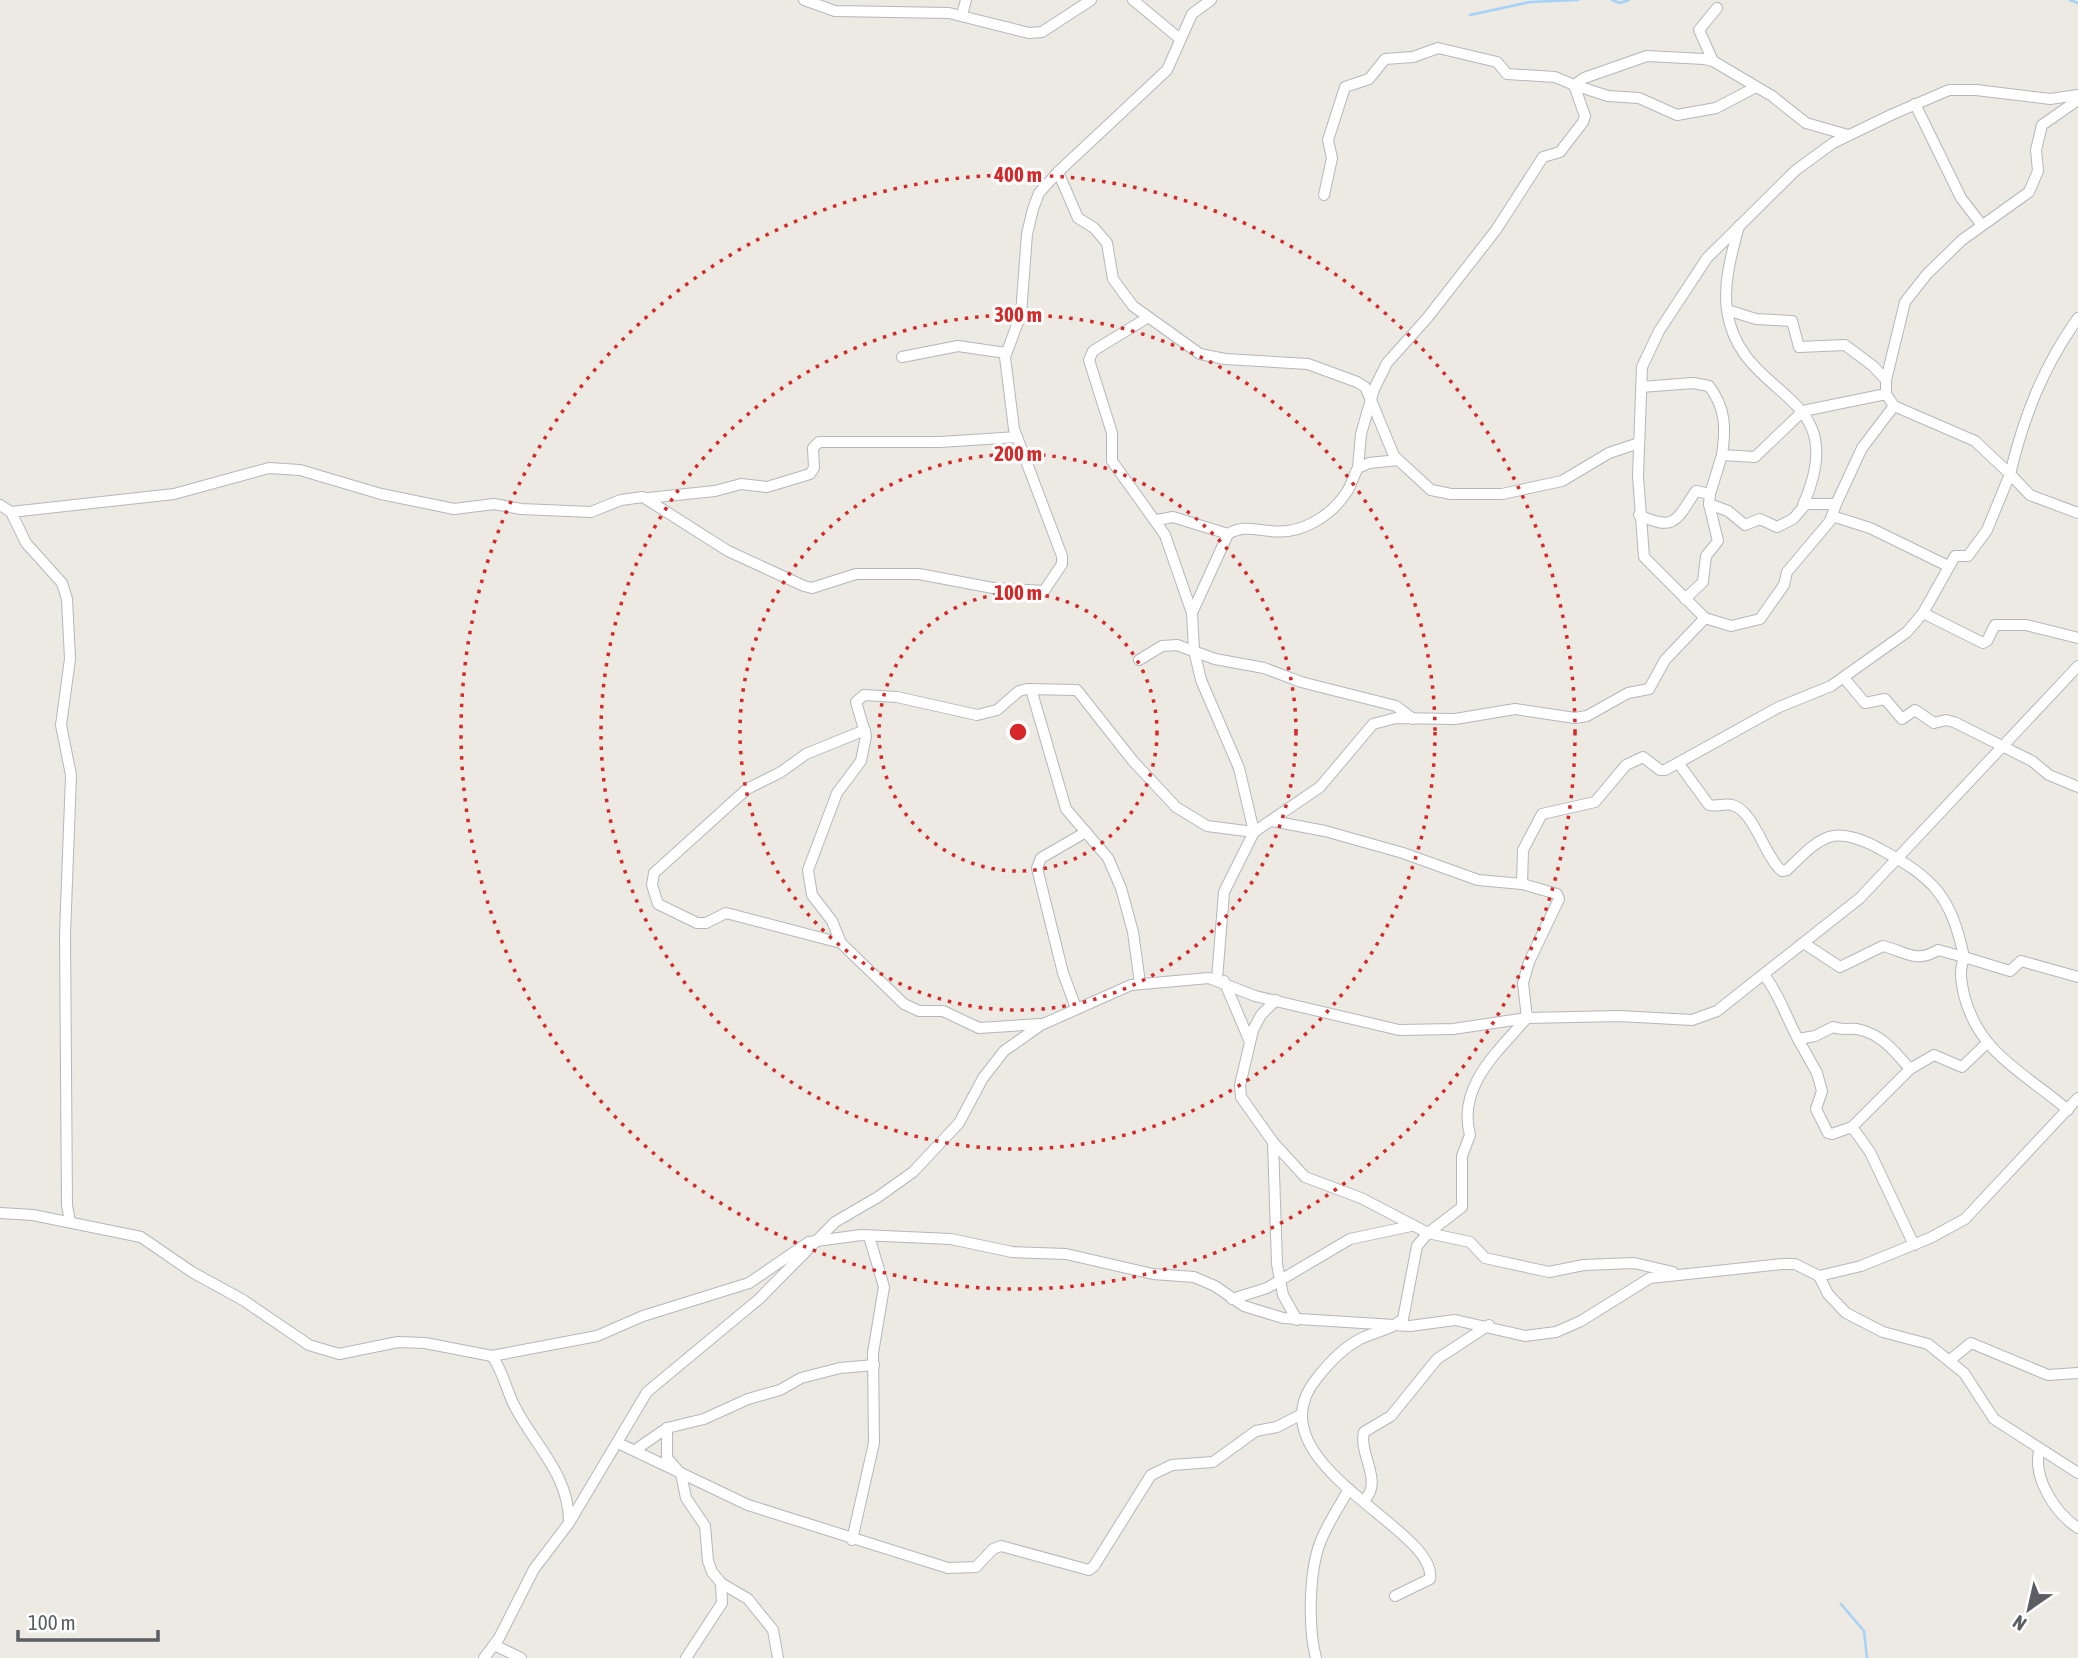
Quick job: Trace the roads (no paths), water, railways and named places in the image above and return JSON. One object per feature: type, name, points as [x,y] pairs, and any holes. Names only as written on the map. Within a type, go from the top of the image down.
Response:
[{"type":"street","points":[[804,0],[835,11],[880,10],[962,15],[1036,33],[1091,0]]},
{"type":"street","points":[[962,15],[965,0]]},
{"type":"street","points":[[1133,0],[1180,39]]},
{"type":"street","points":[[648,498],[728,551],[812,588],[856,574],[930,574],[993,589],[1044,591],[1062,564],[1062,556],[1017,437],[1010,411],[1006,353],[1021,314],[1027,234],[1033,209],[1039,193],[1058,172],[1167,70],[1192,14],[1211,0]]},
{"type":"street","points":[[1713,61],[1699,30],[1717,8]]},
{"type":"street","points":[[1324,195],[1332,158],[1328,140],[1344,89],[1351,83],[1369,79],[1385,60],[1413,57],[1438,48],[1497,62],[1507,74],[1555,77],[1608,96],[1639,98],[1661,111],[1677,115],[1716,108],[1756,87]]},
{"type":"street","points":[[1574,85],[1584,78],[1647,56],[1713,61],[1756,87],[1806,123],[1848,135]]},
{"type":"street","points":[[1157,520],[1168,516],[1228,534],[1244,528],[1287,532],[1314,523],[1346,493],[1357,468],[1361,434],[1371,400],[1387,363],[1428,317],[1496,230],[1543,158],[1560,152],[1583,122],[1585,116],[1574,85]]},
{"type":"street","points":[[1894,406],[1862,448],[1832,516],[1818,538],[1787,572],[1784,585],[1760,619],[1731,626],[1704,618],[1644,557],[1639,515],[1642,367],[1660,331],[1707,258],[1740,223],[1796,170],[1848,135],[1949,90],[1976,90],[2050,99],[2078,98]]},
{"type":"street","points":[[2078,98],[2042,125],[2036,149],[2038,171],[2029,192],[1981,224],[1911,293],[1900,314],[1886,380],[1886,394],[1894,406],[1975,441],[2030,495],[2078,513]]},
{"type":"street","points":[[1915,104],[1957,191],[1981,224]]},
{"type":"street","points":[[1058,172],[1078,218],[1094,228],[1107,243],[1113,279],[1126,298],[1147,318],[1200,354],[1225,359],[1308,364],[1357,382],[1365,387],[1398,460],[1431,490],[1451,494],[1502,494],[1565,480],[1605,455],[1639,443]]},
{"type":"street","points":[[1639,515],[1665,525],[1686,510],[1696,491],[1745,525],[1760,519],[1777,527],[1793,519],[1814,481],[1818,458],[1816,434],[1803,411],[1747,357],[1733,332],[1727,310],[1727,286],[1740,223]]},
{"type":"street","points":[[1727,310],[1756,319],[1792,321],[1797,346],[1845,345],[1875,367],[1886,380]]},
{"type":"street","points":[[1147,318],[1100,346],[1090,355],[1089,360],[1112,433],[1112,461],[1131,484],[1143,507],[1157,520],[1178,569],[1192,613],[1194,650],[1200,680],[1239,768],[1254,832]]},
{"type":"street","points":[[1522,884],[1523,850],[1542,814],[1595,802],[1626,765],[1643,757],[1660,770],[1679,764],[1771,711],[1844,678],[1907,632],[1923,613],[1955,556],[1970,554],[1981,540],[2010,474],[2031,400],[2047,365],[2078,318]]},
{"type":"street","points":[[902,358],[958,346],[1006,353]]},
{"type":"street","points":[[1641,387],[1693,383],[1709,386],[1719,402],[1726,423],[1722,455],[1710,499],[1718,541],[1706,556],[1703,582],[1685,598]]},
{"type":"street","points":[[1722,455],[1755,457],[1803,411],[1886,394]]},
{"type":"street","points":[[11,512],[181,492],[269,468],[300,470],[392,496],[454,509],[494,504],[521,509],[591,512],[621,500],[715,491],[741,484],[767,487],[812,471],[813,448],[820,442],[940,442],[1017,437]]},
{"type":"street","points":[[1357,468],[1369,463],[1398,460]]},
{"type":"street","points":[[1803,505],[1836,504]]},
{"type":"street","points":[[0,505],[11,512],[26,543],[62,583],[67,599],[70,659],[61,725],[71,775],[65,934],[67,1205],[70,1222]]},
{"type":"street","points":[[1832,516],[1870,528],[1948,566]]},
{"type":"street","points":[[1192,613],[1228,534]]},
{"type":"street","points":[[1923,613],[1983,642],[1987,641],[1995,625],[2023,624],[2078,638]]},
{"type":"street","points":[[1250,1042],[1221,980],[1224,892],[1254,832],[1320,787],[1373,724],[1396,718],[1450,720],[1515,709],[1570,718],[1587,716],[1628,694],[1648,689],[1665,660],[1704,618]]},
{"type":"street","points":[[1139,660],[1166,644],[1194,650],[1216,659],[1269,669],[1301,682],[1396,706],[1413,719]]},
{"type":"street","points":[[484,1658],[494,1645],[534,1569],[569,1523],[618,1443],[638,1404],[657,1380],[759,1299],[842,1216],[878,1197],[913,1172],[959,1123],[983,1078],[1004,1051],[1045,1023],[1140,983],[1221,980],[1255,996],[1399,1030],[1453,1029],[1527,1018],[1619,1016],[1692,1020],[1717,1011],[1765,976],[1860,898],[2078,666]]},
{"type":"street","points":[[1844,678],[1865,703],[1885,699],[1902,719],[1915,710],[1934,723],[1950,721],[2035,762],[2049,775],[2078,787]]},
{"type":"street","points":[[1031,689],[1066,809],[1108,858],[1121,888],[1133,932],[1140,983]]},
{"type":"street","points":[[1045,1023],[979,1028],[964,1024],[943,1011],[919,1011],[904,1004],[841,943],[832,921],[812,895],[808,870],[837,793],[860,761],[865,730],[856,702],[863,695],[897,697],[977,715],[997,710],[1020,691],[1077,690],[1133,761],[1176,807],[1207,827],[1254,832]]},
{"type":"street","points":[[841,943],[726,913],[706,923],[697,923],[660,905],[652,879],[747,789],[781,772],[806,754],[865,730]]},
{"type":"street","points":[[1679,764],[1709,805],[1731,804],[1737,808],[1761,836],[1772,862],[1782,871],[1833,836],[1862,841],[1923,874],[1936,888],[1957,922],[1964,957],[1959,974],[1970,1018],[1987,1043],[2030,1083],[2067,1110]]},
{"type":"street","points":[[618,1443],[748,1505],[953,1570],[976,1567],[993,1549],[1001,1546],[1092,1570],[1151,1475],[1172,1465],[1213,1462],[1256,1431],[1277,1427],[1300,1415],[1314,1381],[1342,1352],[1358,1340],[1394,1325],[1405,1313],[1414,1254],[1428,1233],[1462,1207],[1462,1156],[1470,1135],[1466,1122],[1468,1102],[1477,1080],[1527,1018],[1523,983],[1529,962],[1559,899],[1552,891],[1522,884],[1478,880],[1403,853],[1325,831],[1272,821]]},
{"type":"street","points":[[1076,1008],[1063,974],[1037,868],[1041,859],[1086,832]]},
{"type":"street","points":[[1805,944],[1840,967],[1883,946],[1914,958],[1926,957],[1938,950],[2010,971],[2021,961],[2078,977]]},
{"type":"street","points":[[1765,976],[1781,997],[1784,1014],[1820,1082],[1822,1091],[1816,1109],[1828,1133],[1852,1127],[1910,1069],[1934,1055],[1962,1067],[1987,1043]]},
{"type":"street","points":[[1276,1000],[1256,1023],[1250,1042],[1241,1097],[1273,1142],[1305,1177],[1361,1198],[1428,1233],[1470,1242],[1485,1258],[1556,1272],[1584,1265],[1634,1263],[1678,1273]]},
{"type":"street","points":[[1798,1039],[1815,1036],[1833,1027],[1845,1032],[1858,1029],[1880,1039],[1910,1069]]},
{"type":"street","points":[[1819,1276],[1861,1266],[1914,1245],[1970,1216],[2078,1098]]},
{"type":"street","points":[[1852,1127],[1870,1152],[1914,1245]]},
{"type":"street","points":[[1273,1142],[1272,1167],[1280,1280],[1286,1303],[1297,1320]]},
{"type":"street","points":[[0,1213],[33,1215],[144,1238],[192,1272],[243,1300],[309,1345],[321,1350],[346,1353],[386,1343],[410,1342],[492,1356],[597,1336],[643,1316],[750,1283],[803,1245],[815,1241],[869,1236],[951,1238],[1012,1252],[1066,1254],[1153,1274],[1194,1277],[1215,1286],[1232,1299],[1251,1308],[1297,1320],[1394,1325],[1418,1325],[1445,1320],[1489,1325],[1525,1336],[1556,1332],[1598,1312],[1638,1283],[1678,1273],[1795,1264],[1819,1276],[1828,1294],[1853,1318],[1883,1332],[1922,1341],[1950,1360],[1968,1379],[1994,1419],[2039,1451],[2078,1473]]},
{"type":"street","points":[[0,1222],[33,1215]]},
{"type":"street","points":[[1232,1299],[1256,1293],[1343,1242],[1411,1226]]},
{"type":"street","points":[[852,1539],[874,1443],[874,1365],[884,1287],[869,1236]]},
{"type":"street","points":[[1363,1501],[1372,1489],[1363,1448],[1364,1432],[1391,1416],[1437,1359],[1489,1325]]},
{"type":"street","points":[[1950,1360],[1971,1343],[2048,1375],[2078,1373]]},
{"type":"street","points":[[492,1356],[512,1402],[546,1453],[565,1491],[569,1523]]},
{"type":"street","points":[[635,1450],[667,1428],[704,1419],[738,1403],[780,1391],[801,1378],[825,1371],[874,1365]]},
{"type":"street","points":[[1300,1415],[1310,1444],[1349,1489],[1420,1554],[1432,1572],[1430,1579],[1424,1584],[1395,1596]]},
{"type":"street","points":[[667,1428],[667,1458],[681,1474],[686,1498],[705,1527],[709,1567],[721,1583],[748,1599],[773,1630],[778,1658]]},
{"type":"street","points":[[2039,1451],[2037,1471],[2055,1505],[2077,1525]]},
{"type":"street","points":[[1316,1658],[1310,1634],[1316,1560],[1326,1530],[1349,1489]]},
{"type":"street","points":[[686,1658],[722,1603],[721,1583]]},
{"type":"street","points":[[494,1645],[521,1658]]},
{"type":"waterway","points":[[1470,15],[1530,2],[1578,0]]},
{"type":"waterway","points":[[1612,0],[1620,3],[1629,0]]},
{"type":"waterway","points":[[2070,0],[2078,3]]},
{"type":"waterway","points":[[1841,1604],[1864,1631],[1867,1658]]}]
